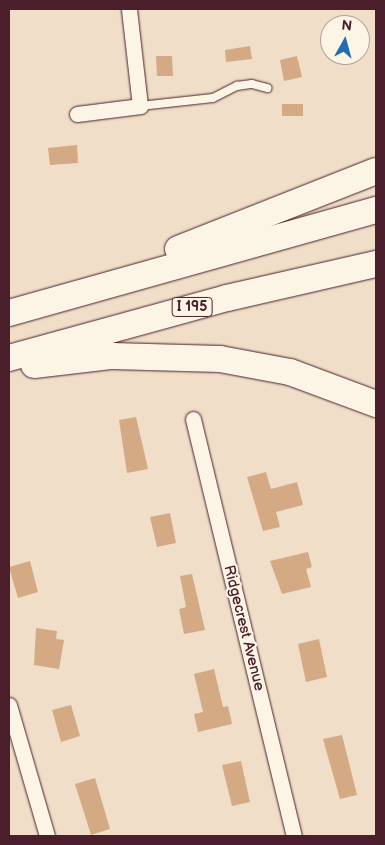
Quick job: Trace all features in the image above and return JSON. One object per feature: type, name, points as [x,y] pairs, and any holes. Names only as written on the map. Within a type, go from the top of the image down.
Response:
[{"type":"highway","points":[[54,300],[376,171]]},
{"type":"highway","points":[[9,313],[376,210]]},
{"type":"highway","name":"I 195","points":[[9,358],[227,298],[376,264]]},
{"type":"highway","points":[[9,369],[112,356],[220,359],[290,372],[376,404]]},
{"type":"street","points":[[77,114],[140,106],[129,9]]},
{"type":"street","name":"Ridgecrest Avenue","points":[[193,419],[294,836]]},
{"type":"street","points":[[9,705],[47,836]]},
{"type":"lane","points":[[140,106],[214,98],[237,86],[252,84],[267,88]]},
{"type":"building","points":[[250,46],[252,59],[226,62],[225,50]]},
{"type":"building","points":[[156,56],[172,56],[173,76],[157,76]]},
{"type":"building","points":[[297,56],[302,77],[284,81],[280,60]]},
{"type":"building","points":[[282,104],[303,104],[303,116],[282,116]]},
{"type":"building","points":[[77,145],[78,163],[50,165],[48,148]]},
{"type":"building","points":[[136,417],[148,469],[127,473],[119,420]]},
{"type":"building","points":[[266,472],[271,489],[297,482],[303,505],[276,512],[280,527],[263,531],[247,477]]},
{"type":"building","points":[[170,513],[176,543],[157,547],[150,517]]},
{"type":"building","points":[[308,552],[312,567],[306,569],[311,587],[282,594],[270,561]]},
{"type":"building","points":[[30,561],[38,592],[18,598],[9,567]]},
{"type":"building","points":[[192,574],[205,630],[184,634],[179,609],[186,607],[180,576]]},
{"type":"building","points":[[36,628],[57,631],[56,639],[64,640],[59,669],[34,665]]},
{"type":"building","points":[[319,639],[327,677],[306,682],[298,644]]},
{"type":"building","points":[[214,669],[223,707],[228,706],[232,724],[198,732],[194,714],[203,712],[194,674]]},
{"type":"building","points":[[71,705],[80,736],[61,742],[52,710]]},
{"type":"building","points":[[342,735],[357,795],[340,799],[323,739]]},
{"type":"building","points":[[241,761],[250,802],[232,806],[222,765]]},
{"type":"building","points":[[95,778],[110,829],[91,835],[75,784]]}]
